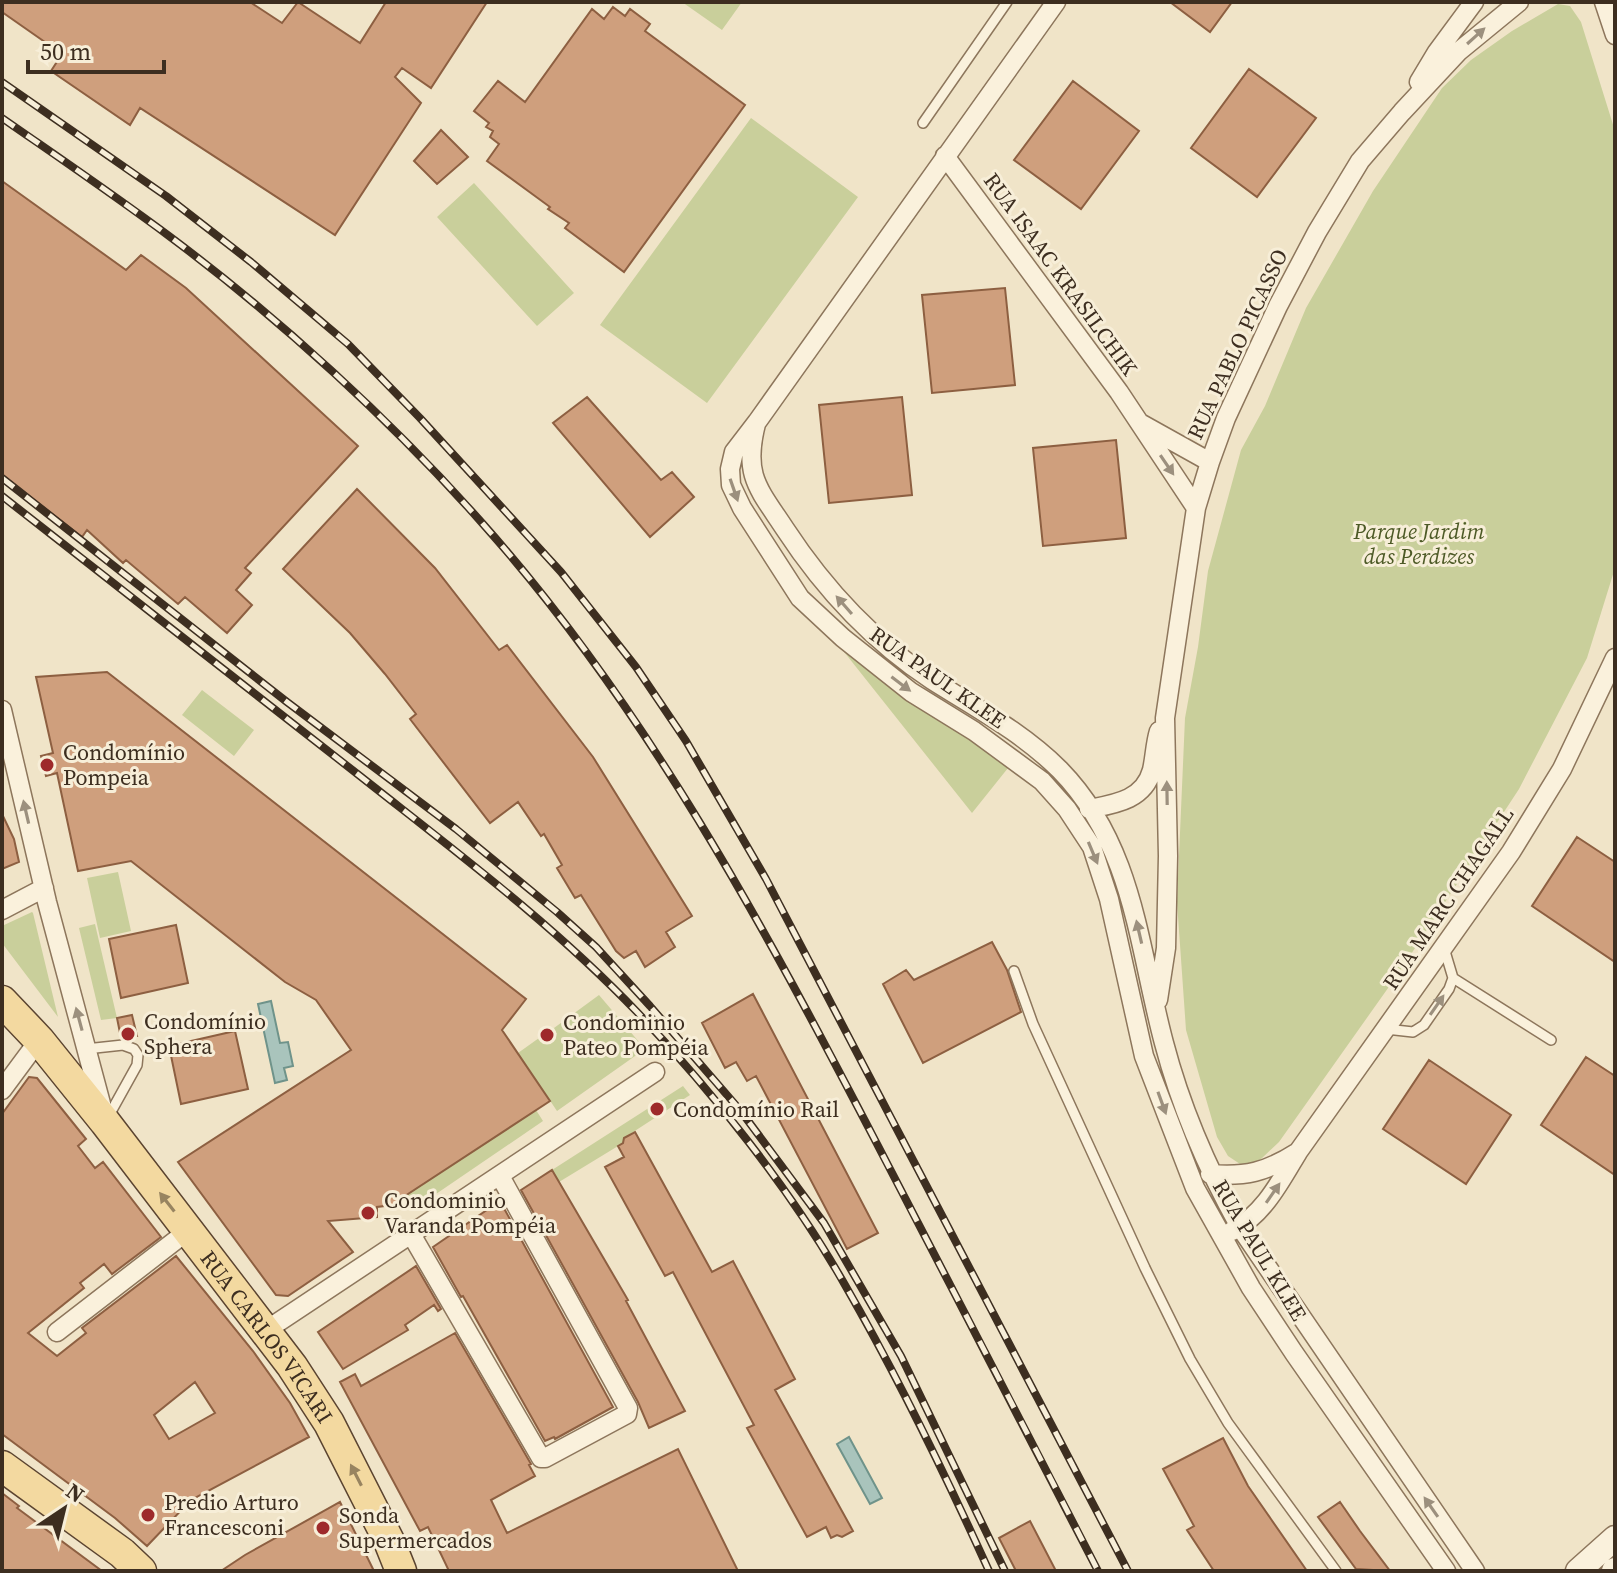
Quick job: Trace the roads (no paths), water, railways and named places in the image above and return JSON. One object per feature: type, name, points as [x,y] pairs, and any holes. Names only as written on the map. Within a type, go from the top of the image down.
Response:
[{"type":"main road","name":"RUA CARLOS VICARI","points":[[2,1001],[39,1040],[105,1122],[265,1331],[329,1423],[401,1571]]},
{"type":"main road","points":[[4,1472],[139,1570]]},
{"type":"street","points":[[757,422],[1056,2]]},
{"type":"street","name":"RUA PABLO PICASSO","points":[[1402,112],[1437,52],[1474,2]]},
{"type":"street","name":"RUA PABLO PICASSO","points":[[1157,1011],[1166,948],[1165,718],[1196,508],[1210,462],[1242,381],[1278,306],[1317,232],[1360,161],[1458,52],[1519,2]]},
{"type":"street","points":[[1604,2],[1615,35]]},
{"type":"street","name":"RUA ISAAC KRASILCHIK","points":[[945,156],[1138,421],[1196,508]]},
{"type":"street","name":"RUA ISAAC KRASILCHIK","points":[[1138,421],[1210,462]]},
{"type":"street","name":"RUA PAUL KLEE","points":[[757,422],[750,463],[754,480],[805,559],[853,616],[929,678],[990,714],[1061,772],[1114,847],[1131,896],[1180,1099],[1210,1174],[1240,1227],[1475,1571]]},
{"type":"street","name":"RUA PAUL KLEE","points":[[757,422],[734,452],[731,485],[742,508],[800,598],[878,667],[1042,781],[1067,809],[1092,847],[1109,899],[1144,1056],[1195,1188],[1294,1353],[1446,1571]]},
{"type":"street","name":"RUA MARC CHAGALL","points":[[1222,1236],[1249,1221],[1275,1191],[1298,1152],[1511,852],[1562,769],[1615,658]]},
{"type":"street","points":[[2,710],[44,888],[105,1122]]},
{"type":"street","name":"RUA PABLO PICASSO","points":[[1089,809],[1127,801],[1142,789],[1152,770],[1158,733],[1165,718]]},
{"type":"street","points":[[2,910],[44,888]]},
{"type":"street","points":[[2,1090],[39,1040]]},
{"type":"street","points":[[265,1331],[655,1072]]},
{"type":"street","name":"RUA MARC CHAGALL","points":[[1210,1174],[1234,1176],[1259,1172],[1298,1152]]},
{"type":"street","points":[[411,1234],[541,1458],[629,1411],[500,1176]]},
{"type":"street","points":[[57,1332],[189,1230]]},
{"type":"street","points":[[1578,1571],[1615,1538]]},
{"type":"lane","points":[[923,123],[1007,2]]},
{"type":"lane","points":[[1386,1029],[1413,1032],[1424,1025],[1453,978],[1444,948]]},
{"type":"lane","points":[[1014,971],[1033,1024],[1066,1097],[1190,1359],[1228,1423],[1336,1571]]},
{"type":"lane","points":[[1453,978],[1551,1040]]},
{"type":"lane","points":[[86,1049],[123,1045],[134,1049],[138,1055],[137,1065],[105,1122]]},
{"type":"water","points":[[271,1001],[280,1043],[288,1042],[293,1066],[284,1068],[287,1080],[275,1083],[258,1004]]},
{"type":"water","points":[[849,1437],[882,1498],[870,1504],[837,1444]]},
{"type":"railway","points":[[2,82],[166,196],[251,262],[348,344],[561,572],[636,667],[686,741],[766,879],[1128,1571]]},
{"type":"railway","points":[[2,118],[169,236],[252,301],[333,372],[411,447],[483,524],[542,594],[598,668],[699,821],[790,980],[1098,1571]]},
{"type":"railway","points":[[2,478],[287,702],[456,829],[596,947],[740,1110],[824,1223],[901,1356],[1005,1571]]},
{"type":"railway","points":[[2,496],[503,890],[572,949],[666,1043],[776,1178],[824,1250],[902,1390],[989,1571]]},
{"type":"place","name":"Condomínio Pompeia","points":[[47,765]]},
{"type":"place","name":"Condomínio Sphera","points":[[128,1034]]},
{"type":"place","name":"Condominio Pateo Pompéia","points":[[547,1035]]},
{"type":"place","name":"Condomínio Rail","points":[[657,1109]]},
{"type":"place","name":"Condominio Varanda Pompéia","points":[[368,1213]]},
{"type":"place","name":"Predio Arturo Francesconi","points":[[148,1515]]},
{"type":"place","name":"Sonda Supermercados","points":[[323,1528]]},
{"type":"park label","name":"Parque Jardim das Perdizes","points":[[1419,544]]}]
